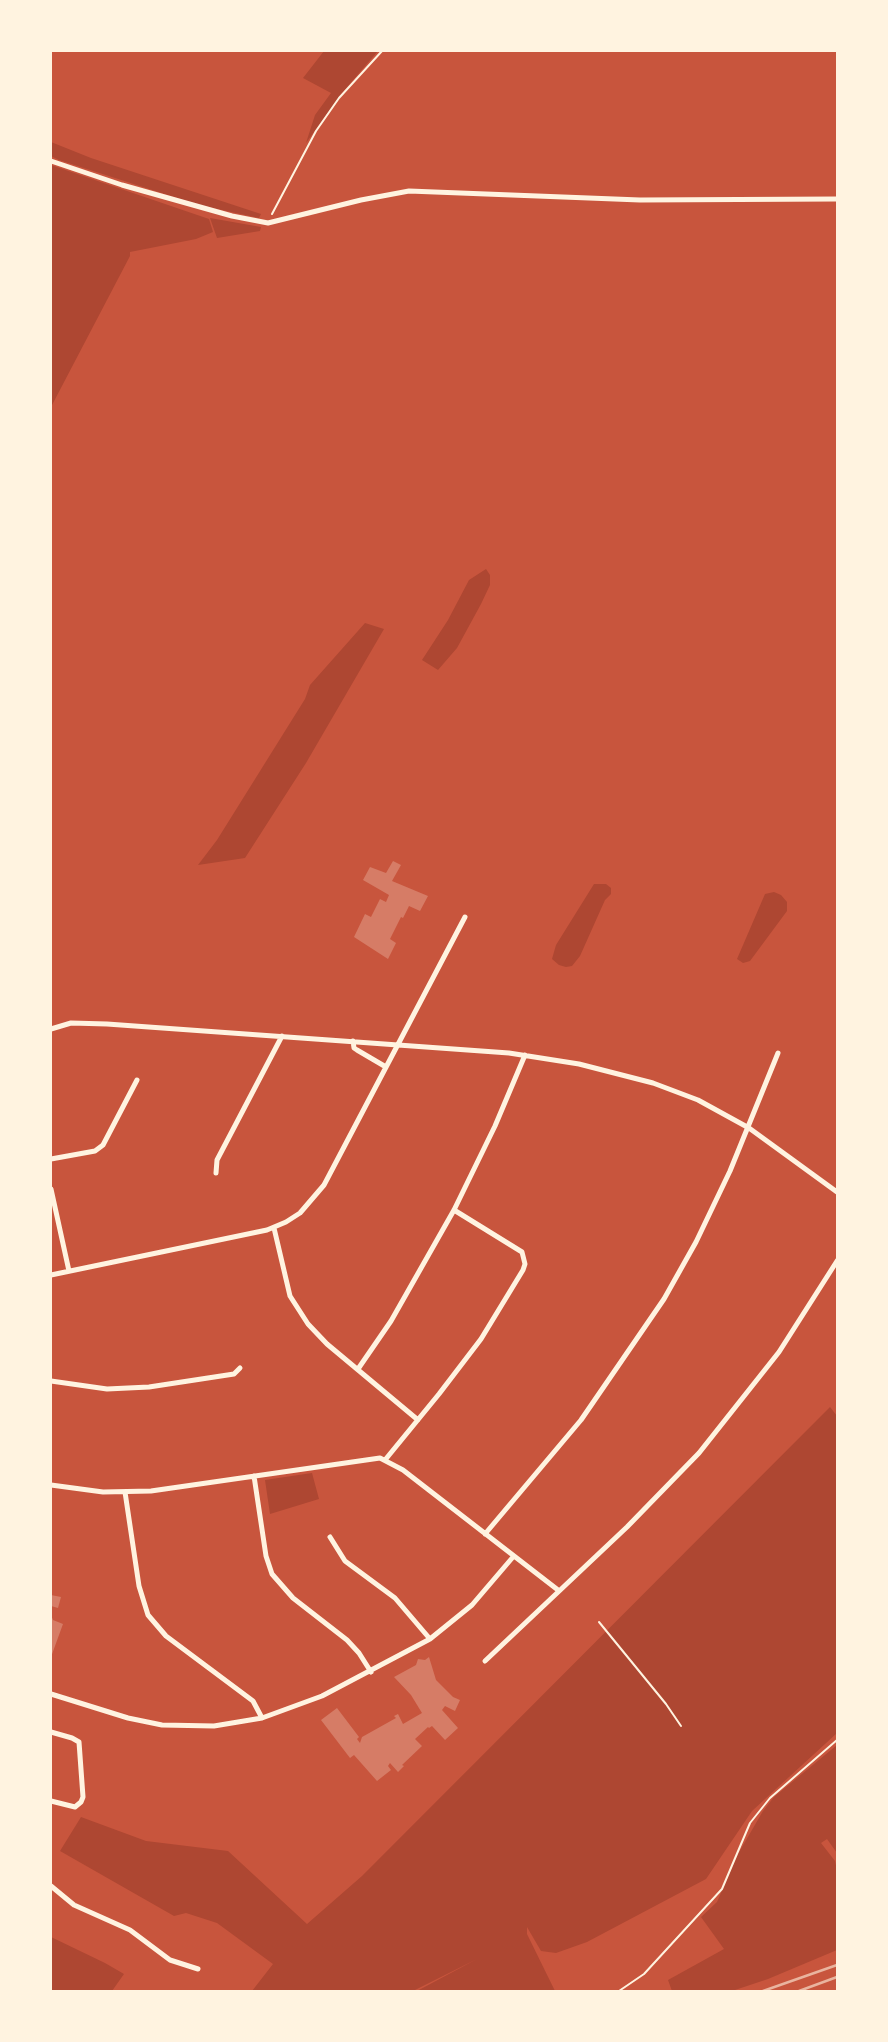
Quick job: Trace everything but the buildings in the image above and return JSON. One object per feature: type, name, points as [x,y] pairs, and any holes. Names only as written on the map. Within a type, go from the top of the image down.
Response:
[{"type":"street","points":[[51,161],[122,185],[232,216],[268,223],[409,191],[640,200],[837,199]]},
{"type":"street","points":[[51,1275],[274,1228],[300,1213],[324,1185],[465,917]]},
{"type":"street","points":[[51,1029],[79,1023],[282,1036],[525,1055],[579,1064],[653,1083],[698,1100],[749,1128],[837,1192]]},
{"type":"street","points":[[215,1173],[217,1160],[282,1036]]},
{"type":"street","points":[[353,1041],[357,1051],[386,1067]]},
{"type":"street","points":[[485,1535],[570,1435],[644,1331],[696,1242],[749,1128],[778,1053]]},
{"type":"street","points":[[358,1369],[408,1291],[454,1210],[495,1126],[525,1055]]},
{"type":"street","points":[[51,1159],[95,1151],[103,1145],[137,1080]]},
{"type":"street","points":[[51,1189],[69,1271]]},
{"type":"street","points":[[385,1460],[489,1327],[525,1264],[522,1252],[517,1248],[454,1210]]},
{"type":"street","points":[[274,1228],[293,1302],[317,1335],[418,1420]]},
{"type":"street","points":[[485,1661],[627,1527],[699,1453],[779,1352],[837,1261]]},
{"type":"street","points":[[51,1381],[107,1389],[149,1387],[234,1374],[240,1368]]},
{"type":"street","points":[[51,1485],[125,1492],[184,1487],[369,1458],[385,1460],[402,1470],[558,1590]]},
{"type":"street","points":[[254,1476],[266,1556],[272,1574],[293,1598],[353,1646],[370,1672]]},
{"type":"street","points":[[125,1492],[136,1574],[148,1615],[166,1636],[253,1701],[262,1718]]},
{"type":"street","points":[[330,1537],[345,1560],[395,1598],[430,1639]]},
{"type":"street","points":[[51,1694],[128,1718],[162,1725],[214,1726],[262,1718],[313,1700],[430,1639],[472,1605],[513,1557]]},
{"type":"street","points":[[51,1732],[79,1742],[83,1797],[75,1807],[51,1801]]},
{"type":"street","points":[[51,1886],[74,1905],[130,1930],[170,1960],[198,1969]]},
{"type":"path","points":[[268,223],[316,131],[340,98],[382,51]]},
{"type":"path","points":[[599,1622],[654,1688],[681,1726]]},
{"type":"path","points":[[619,1991],[644,1974],[722,1889],[750,1823],[770,1798],[837,1740]]},
{"type":"shaded area","points":[[324,51],[378,51],[342,93],[306,143],[315,115],[331,93],[303,78]]},
{"type":"shaded area","points":[[51,142],[91,158],[261,214],[259,218],[199,205],[59,160],[51,156]]},
{"type":"shaded area","points":[[51,165],[209,219],[213,232],[196,239],[130,252],[51,407]]},
{"type":"shaded area","points":[[210,218],[261,227],[260,231],[217,238]]},
{"type":"shaded area","points":[[486,569],[490,575],[490,585],[481,604],[457,648],[438,670],[422,660],[448,620],[469,580]]},
{"type":"shaded area","points":[[365,623],[384,629],[306,763],[245,858],[198,865],[217,840],[305,699],[310,685]]},
{"type":"shaded area","points":[[594,884],[606,884],[611,888],[611,894],[605,900],[580,956],[572,966],[559,965],[552,959],[556,945]]},
{"type":"shaded area","points":[[774,892],[787,902],[787,911],[750,961],[743,963],[737,959],[765,894]]},
{"type":"shaded area","points":[[830,1407],[837,1416],[837,1733],[752,1811],[706,1879],[587,1942],[556,1953],[541,1951],[527,1927],[527,1934],[555,1991],[417,1991],[477,1959],[413,1991],[252,1991],[273,1964],[217,1923],[186,1913],[174,1916],[60,1851],[81,1817],[146,1841],[228,1851],[307,1924],[362,1876]]},
{"type":"shaded area","points":[[312,1473],[319,1499],[270,1514],[265,1480]]},
{"type":"shaded area","points":[[837,1745],[837,1853],[827,1839],[821,1843],[835,1861],[837,1870],[837,1950],[732,1991],[672,1991],[668,1980],[724,1949],[701,1917],[717,1902],[738,1854],[763,1811],[774,1797]]},
{"type":"shaded area","points":[[51,1937],[124,1974],[112,1991],[51,1991]]},
{"type":"railway","points":[[763,1991],[837,1965]]},
{"type":"railway","points":[[799,1991],[837,1977]]}]
